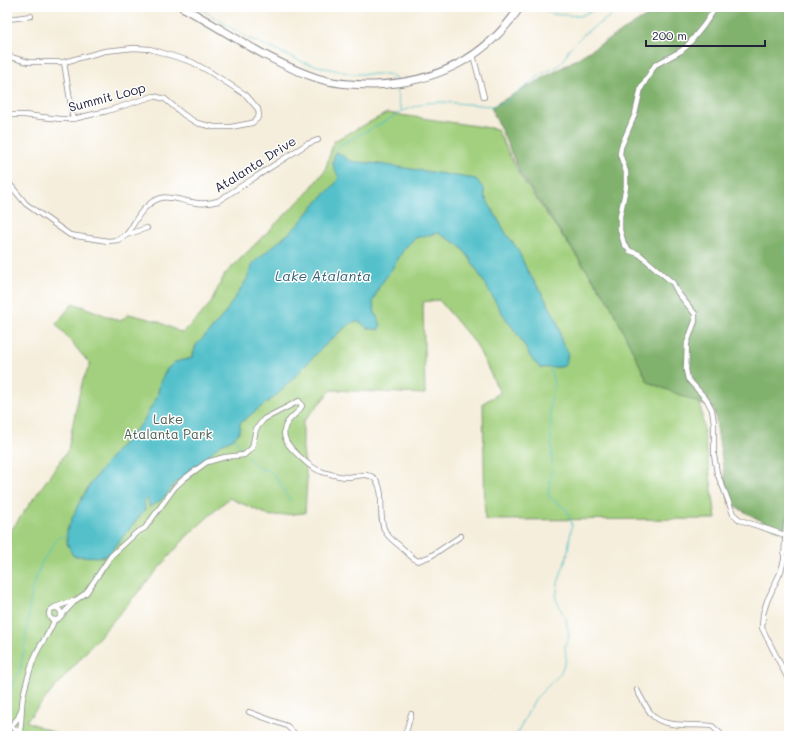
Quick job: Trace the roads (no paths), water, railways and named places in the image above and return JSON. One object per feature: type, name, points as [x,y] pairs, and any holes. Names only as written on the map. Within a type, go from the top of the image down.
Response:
[{"type":"main road","points":[[182,7],[292,69],[317,78],[357,85],[383,85],[415,81],[438,74],[461,63],[482,49],[501,32],[520,7]]},
{"type":"street","points":[[716,7],[687,46],[655,65],[641,88],[635,114],[621,147],[620,154],[626,172],[626,187],[620,216],[620,230],[624,244],[630,251],[639,254],[673,283],[678,294],[695,314],[695,321],[687,343],[686,370],[688,379],[707,400],[712,410],[714,423],[714,455],[717,473],[733,514],[740,520],[785,535]]},
{"type":"street","points":[[7,19],[31,16]]},
{"type":"street","name":"Summit Loop","points":[[7,56],[28,62],[64,62],[105,51],[134,48],[150,49],[192,62],[210,72],[246,95],[258,109],[259,115],[252,123],[231,127],[214,127],[197,123],[184,115],[165,99],[154,96],[107,111],[73,119],[7,115]]},
{"type":"street","points":[[474,55],[484,97]]},
{"type":"street","points":[[64,62],[73,119]]},
{"type":"street","name":"Atalanta Drive","points":[[126,235],[145,208],[158,199],[173,197],[202,204],[218,201],[307,144],[318,140]]},
{"type":"street","points":[[7,181],[26,204],[70,235],[108,241],[118,240],[126,235],[147,228]]},
{"type":"street","points":[[54,620],[58,619],[86,592],[111,556],[136,533],[145,528],[175,487],[185,478],[207,462],[225,457],[244,455],[252,448],[256,429],[264,419],[299,401],[302,406],[301,408],[290,418],[285,426],[284,436],[287,444],[310,465],[322,472],[346,477],[368,475],[373,477],[377,481],[380,492],[384,529],[389,537],[403,548],[413,559],[418,561],[431,556],[461,536]]},
{"type":"street","points":[[789,517],[786,524],[784,560],[781,572],[767,601],[763,614],[762,628],[789,681]]},
{"type":"street","points":[[54,620],[51,618],[49,612],[51,609],[76,600]]},
{"type":"street","points":[[55,607],[60,610],[61,616]]},
{"type":"street","points":[[20,731],[25,686],[36,653],[52,627],[54,620]]},
{"type":"street","points":[[637,690],[654,716],[661,722],[712,726],[722,736]]},
{"type":"street","points":[[22,708],[18,718],[9,725],[26,736]]},
{"type":"street","points":[[249,712],[287,726],[297,736]]},
{"type":"street","points":[[405,736],[411,714]]},
{"type":"water","name":"Lake Atalanta","points":[[336,151],[350,161],[476,179],[484,189],[485,197],[507,235],[517,248],[528,272],[557,320],[562,343],[568,352],[566,365],[561,367],[540,368],[531,358],[469,257],[459,245],[438,233],[415,238],[404,249],[379,287],[373,302],[375,313],[381,325],[378,330],[367,328],[360,322],[353,322],[321,349],[278,394],[240,423],[239,432],[235,437],[221,444],[197,468],[180,478],[159,502],[149,507],[148,500],[146,499],[144,501],[145,510],[109,554],[102,557],[73,556],[67,543],[67,530],[78,505],[89,486],[114,453],[142,423],[157,397],[160,382],[167,369],[175,362],[192,358],[196,345],[225,313],[247,279],[253,263],[296,227],[316,203],[335,184],[339,177],[333,164]]},
{"type":"waterway","points":[[198,7],[248,38],[305,63],[352,74],[388,74],[395,78],[395,80]]},
{"type":"waterway","points":[[543,7],[552,14],[580,16],[596,9],[614,14]]},
{"type":"waterway","points":[[336,151],[340,145],[402,111],[426,103],[443,102],[491,106],[504,103],[542,74],[558,66],[564,60],[569,49],[585,33],[603,21],[614,14],[640,13],[651,7]]},
{"type":"waterway","points":[[396,87],[402,111]]},
{"type":"waterway","points":[[789,206],[787,214],[789,219]]},
{"type":"waterway","points":[[789,228],[786,247],[789,267]]},
{"type":"waterway","points":[[550,367],[554,384],[553,392]]},
{"type":"waterway","points":[[516,736],[535,699],[560,674],[566,660],[565,645],[569,637],[566,620],[556,599],[558,583],[567,556],[572,524],[567,510],[548,496],[552,464],[550,406],[552,396]]},
{"type":"waterway","points":[[235,438],[243,451]]},
{"type":"waterway","points":[[247,456],[256,467],[270,471],[276,477],[290,501]]},
{"type":"waterway","points":[[7,704],[13,682],[20,670],[32,589],[42,562],[58,538],[67,535]]},
{"type":"park label","name":"Lake Atalanta Park","points":[[168,426]]}]
